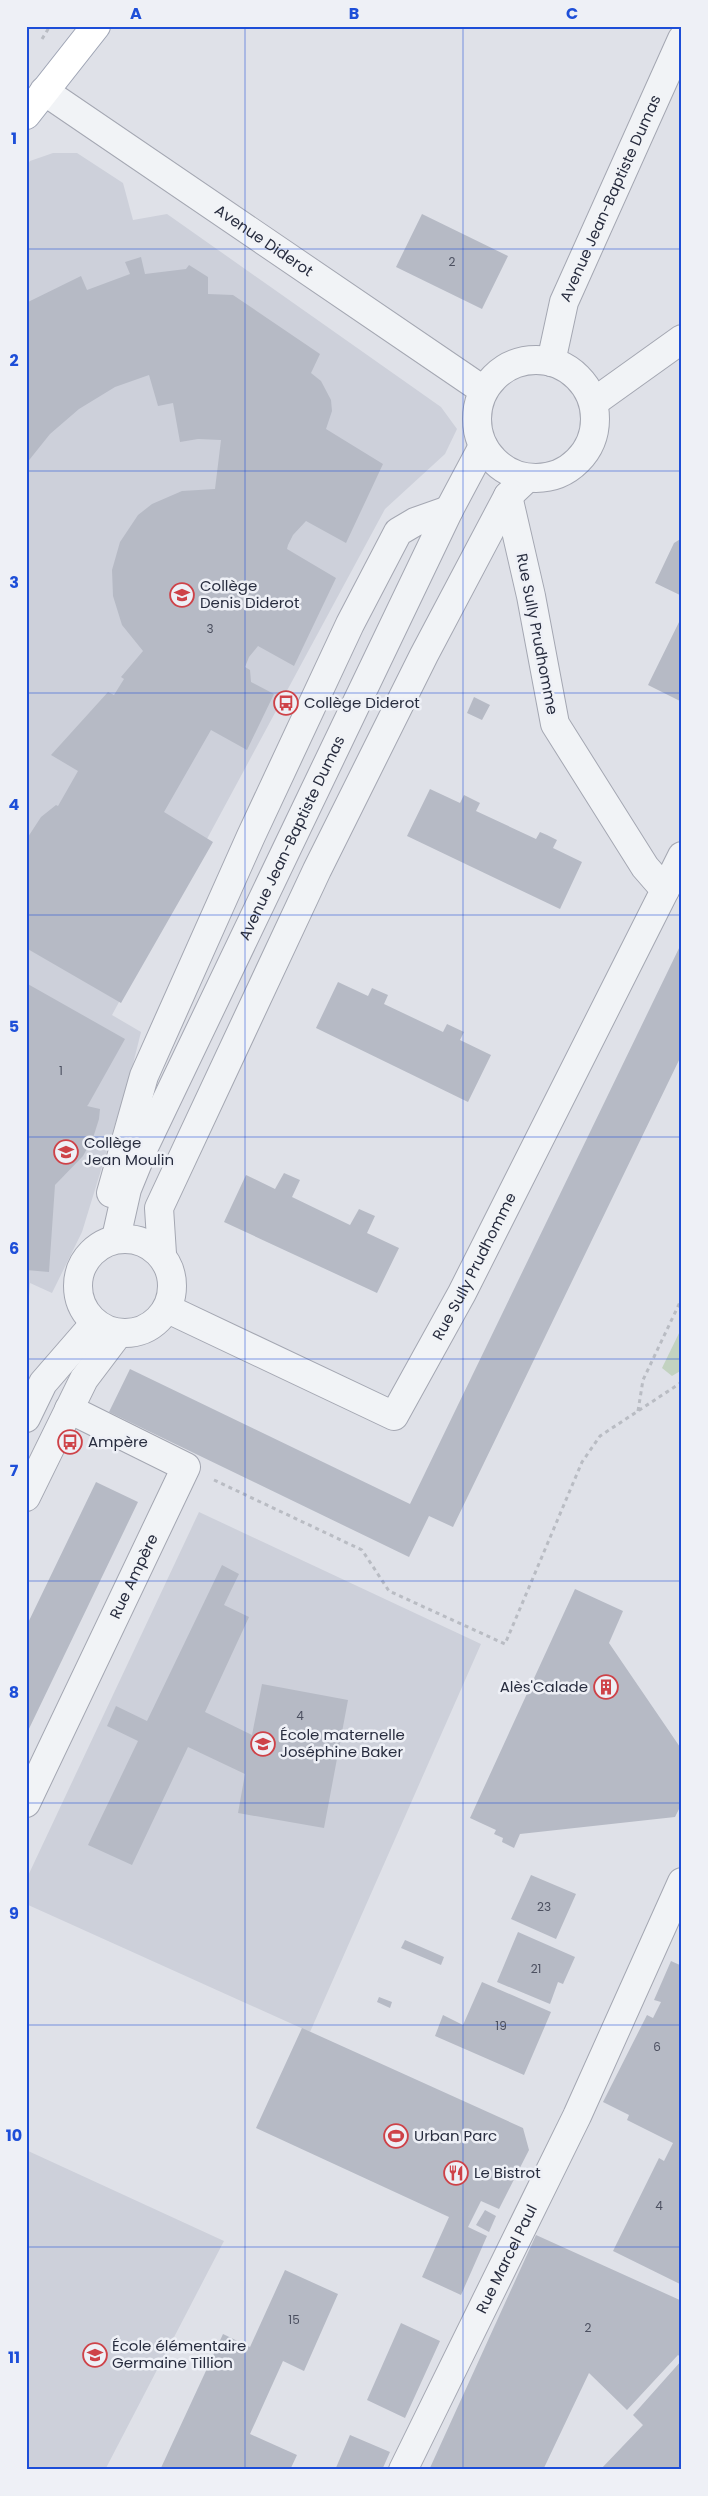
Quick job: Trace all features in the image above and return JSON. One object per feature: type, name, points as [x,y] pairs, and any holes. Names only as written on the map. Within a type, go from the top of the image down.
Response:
[{"type":"main road","points":[[26,115],[35,85],[96,26]]},
{"type":"street","name":"Avenue Jean-Baptiste Dumas","points":[[551,362],[564,302],[682,39]]},
{"type":"street","name":"Avenue Diderot","points":[[35,85],[483,390]]},
{"type":"street","points":[[594,402],[682,340]]},
{"type":"street","points":[[162,1254],[142,1240],[110,1240],[86,1258],[78,1278],[78,1295],[85,1314],[106,1329],[145,1330],[168,1309],[172,1275],[162,1254],[159,1208],[317,870],[424,654],[518,487],[557,475],[582,458],[595,432],[594,402],[580,379],[551,362],[530,359],[503,369],[483,390],[476,418],[482,446],[518,487]]},
{"type":"street","name":"Avenue Jean-Baptiste Dumas","points":[[110,1240],[145,1145],[449,510],[482,446]]},
{"type":"street","name":"Rue Sully Prudhomme","points":[[518,487],[531,596],[555,724],[645,868],[665,890]]},
{"type":"street","points":[[110,1240],[113,1180],[144,1076],[251,836],[350,624],[398,532],[415,522],[449,510]]},
{"type":"street","name":"Rue Sully Prudhomme","points":[[168,1309],[394,1416],[462,1293],[682,856]]},
{"type":"street","points":[[26,1496],[84,1379],[106,1329]]},
{"type":"street","points":[[26,1418],[43,1383],[106,1329]]},
{"type":"street","points":[[68,1409],[186,1467]]},
{"type":"street","name":"Rue Ampère","points":[[26,1803],[186,1467]]},
{"type":"street","name":"Rue Marcel Paul","points":[[403,2470],[578,2116],[682,1882]]},
{"type":"path","points":[[638,1412],[643,1380],[682,1298]]},
{"type":"path","points":[[186,1467],[362,1550],[389,1590],[505,1644],[582,1462],[600,1436],[682,1382]]},
{"type":"shaded area","name":"Collège Denis Diderot","points":[[53,153],[77,153],[123,183],[133,220],[167,214],[441,407],[457,429],[445,454],[385,509],[112,1015],[141,1032],[131,1072],[82,1232],[52,1293],[30,1283],[26,1336],[26,167],[30,161]]},
{"type":"shaded area","name":"École maternelle Joséphine Baker","points":[[199,1512],[481,1644],[310,2032],[26,1904],[26,1880]]},
{"type":"shaded area","name":"École élémentaire Germaine Tillion","points":[[26,2150],[224,2241],[105,2470],[26,2470]]},
{"type":"green space","points":[[682,1327],[682,1370],[672,1376],[662,1368]]},
{"type":"building","points":[[422,214],[508,256],[482,309],[396,267]]},
{"type":"building","points":[[141,257],[145,274],[186,269],[189,265],[208,277],[208,294],[233,295],[320,354],[311,373],[321,381],[331,400],[332,411],[326,429],[383,464],[346,543],[306,521],[293,535],[288,545],[287,549],[336,578],[294,666],[258,646],[249,657],[245,667],[250,670],[251,682],[274,694],[247,750],[211,730],[164,812],[213,842],[121,1003],[26,948],[26,924],[29,919],[26,918],[26,840],[41,817],[56,805],[58,806],[78,771],[51,755],[108,692],[114,695],[124,679],[121,677],[143,651],[122,625],[113,596],[112,570],[120,542],[138,515],[152,504],[182,491],[215,489],[221,440],[198,439],[180,442],[173,403],[158,406],[149,375],[115,387],[79,409],[50,434],[26,464],[26,303],[81,276],[87,290],[130,274],[125,262]]},
{"type":"building","points":[[682,538],[682,596],[655,583],[674,543]]},
{"type":"building","points":[[682,616],[682,702],[648,685]]},
{"type":"building","points":[[474,697],[490,705],[482,720],[467,713]]},
{"type":"building","points":[[430,789],[460,803],[464,795],[480,803],[476,811],[536,839],[540,832],[547,835],[557,840],[553,848],[582,862],[560,909],[407,836]]},
{"type":"building","points":[[682,942],[682,1054],[453,1527],[429,1516],[409,1557],[109,1412],[130,1369],[410,1504]]},
{"type":"building","points":[[338,982],[368,996],[372,988],[388,995],[384,1004],[443,1032],[447,1024],[464,1032],[460,1040],[491,1055],[468,1102],[316,1028]]},
{"type":"building","name":"Collège Jean Moulin","points":[[26,983],[125,1039],[87,1106],[100,1109],[93,1138],[83,1156],[55,1185],[49,1272],[26,1270]]},
{"type":"building","points":[[284,1173],[300,1180],[292,1197],[350,1225],[359,1209],[375,1216],[367,1233],[399,1248],[377,1293],[224,1222],[246,1175],[275,1189]]},
{"type":"building","points":[[96,1482],[138,1502],[26,1735],[26,1627]]},
{"type":"building","points":[[222,1565],[239,1574],[224,1605],[249,1617],[205,1712],[252,1735],[262,1684],[348,1700],[324,1828],[238,1813],[245,1774],[188,1747],[132,1865],[88,1845],[138,1741],[107,1726],[116,1706],[147,1721]]},
{"type":"building","points":[[575,1589],[623,1611],[609,1643],[682,1750],[682,1803],[675,1817],[520,1834],[514,1848],[502,1842],[503,1838],[494,1834],[496,1830],[470,1818]]},
{"type":"building","points":[[531,1875],[576,1894],[556,1939],[511,1919]]},
{"type":"building","points":[[518,1932],[575,1957],[563,1984],[558,1982],[550,2004],[497,1982]]},
{"type":"building","points":[[405,1940],[444,1957],[441,1965],[401,1948]]},
{"type":"building","points":[[671,1961],[682,1966],[682,2024],[680,2030],[682,2031],[682,2285],[613,2251],[659,2158],[664,2161],[673,2143],[627,2120],[629,2115],[603,2102],[647,2015],[653,2018],[661,2002],[654,2000]]},
{"type":"building","points":[[482,1982],[551,2012],[524,2075],[435,2036],[443,2015],[463,2025]]},
{"type":"building","points":[[379,1997],[392,2002],[390,2008],[377,2002]]},
{"type":"building","points":[[302,2028],[523,2128],[529,2150],[499,2209],[481,2201],[468,2227],[487,2236],[461,2295],[422,2277],[449,2217],[256,2128]]},
{"type":"building","points":[[485,2210],[496,2216],[489,2232],[476,2225]]},
{"type":"building","points":[[536,2235],[682,2301],[682,2358],[678,2355],[627,2410],[589,2373],[543,2470],[429,2470]]},
{"type":"building","points":[[285,2270],[338,2294],[304,2371],[283,2361],[250,2434],[297,2455],[290,2470],[160,2470],[223,2334],[250,2347]]},
{"type":"building","points":[[401,2323],[440,2341],[405,2418],[367,2400]]},
{"type":"building","points":[[682,2360],[682,2470],[600,2470],[643,2425],[633,2415]]},
{"type":"building","points":[[350,2435],[390,2452],[382,2470],[335,2470]]},
{"type":"place","name":"Collège Denis Diderot","points":[[182,595]]},
{"type":"place","name":"Collège Diderot","points":[[286,703]]},
{"type":"place","name":"Collège Jean Moulin","points":[[66,1152]]},
{"type":"place","name":"Ampère","points":[[70,1442]]},
{"type":"place","name":"Alès'Calade","points":[[606,1687]]},
{"type":"place","name":"École maternelle Joséphine Baker","points":[[263,1744]]},
{"type":"place","name":"Urban Parc","points":[[396,2136]]},
{"type":"place","name":"Le Bistrot","points":[[456,2173]]},
{"type":"place","name":"École élémentaire Germaine Tillion","points":[[95,2355]]}]
